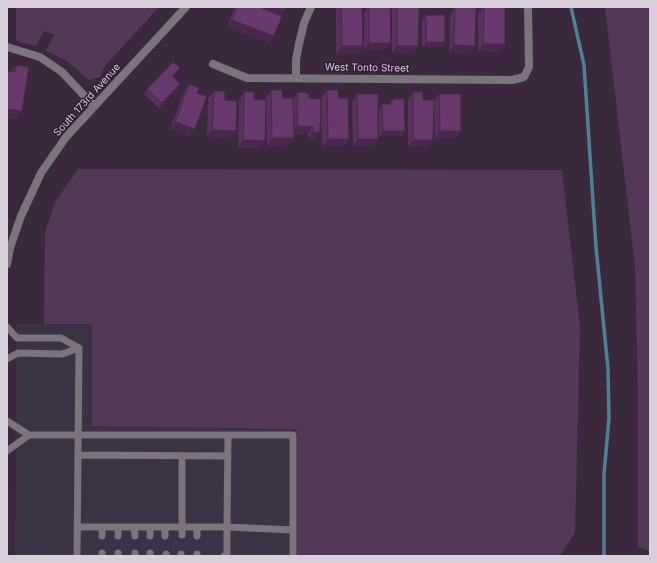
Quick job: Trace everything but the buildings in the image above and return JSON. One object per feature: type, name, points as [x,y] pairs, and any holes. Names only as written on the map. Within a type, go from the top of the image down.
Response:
[{"type":"street","name":"South 173rd Avenue","points":[[7,264],[10,248],[21,216],[41,173],[66,137],[186,7]]},
{"type":"street","points":[[296,78],[296,60],[299,44],[304,23],[311,7]]},
{"type":"street","name":"West Tonto Street","points":[[213,64],[247,78],[512,80],[524,77],[529,67],[528,7]]},
{"type":"street","points":[[7,47],[40,57],[62,72],[94,106]]},
{"type":"lane","points":[[7,326],[17,338],[61,338],[79,348]]},
{"type":"lane","points":[[7,359],[18,353],[62,354],[79,348]]},
{"type":"lane","points":[[77,556],[79,348]]},
{"type":"lane","points":[[7,421],[29,435],[293,435],[293,556]]},
{"type":"lane","points":[[7,451],[29,435]]},
{"type":"lane","points":[[224,556],[226,554],[227,527],[228,435]]},
{"type":"lane","points":[[78,455],[228,456]]},
{"type":"lane","points":[[182,456],[182,535]]},
{"type":"lane","points":[[78,527],[227,527],[293,530]]},
{"type":"lane","points":[[102,527],[102,536]]},
{"type":"lane","points":[[118,527],[118,536]]},
{"type":"lane","points":[[134,527],[134,536]]},
{"type":"lane","points":[[150,527],[150,536]]},
{"type":"lane","points":[[165,527],[166,536]]},
{"type":"lane","points":[[197,527],[197,536]]},
{"type":"shaded area","points":[[16,7],[159,7],[105,66],[100,77],[89,80],[67,61],[46,51],[54,35],[44,31],[36,46],[16,41]]},
{"type":"shaded area","points":[[605,7],[650,7],[650,551],[638,547],[638,397],[635,267]]},
{"type":"shaded area","points":[[78,169],[562,170],[580,327],[575,532],[560,556],[297,556],[297,429],[92,426],[92,324],[44,324],[45,232],[55,202]]},
{"type":"shaded area","points":[[16,324],[92,324],[92,426],[297,429],[297,556],[15,556]]},
{"type":"waterway","points":[[571,7],[584,65],[596,247],[608,369],[609,418],[604,474],[604,556]]}]
